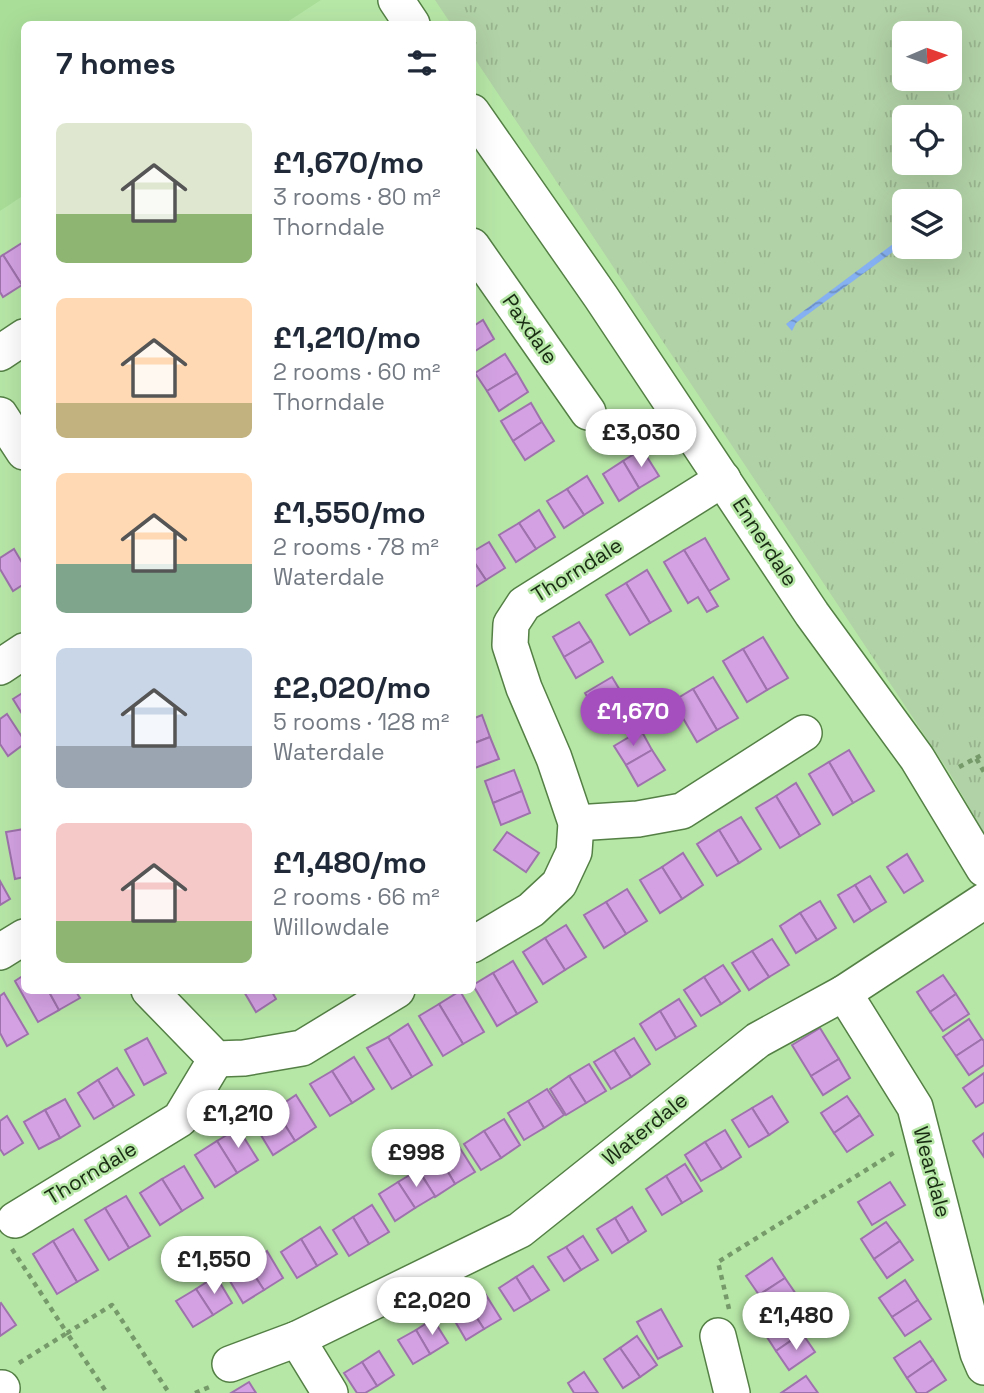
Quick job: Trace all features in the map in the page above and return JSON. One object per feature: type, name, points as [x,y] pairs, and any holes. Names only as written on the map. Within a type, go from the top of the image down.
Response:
[{"type":"street","points":[[396,0],[410,21]]},
{"type":"street","name":"Ennerdale","points":[[476,118],[594,286],[812,614],[917,758],[984,869]]},
{"type":"street","name":"Paxdale","points":[[476,252],[588,412]]},
{"type":"street","points":[[0,353],[21,339]]},
{"type":"street","points":[[0,415],[21,447]]},
{"type":"street","name":"Thorndale","points":[[476,943],[531,910],[559,884],[574,852],[576,823],[554,758],[524,688],[510,645],[511,624],[524,604],[723,479]]},
{"type":"street","points":[[0,667],[21,653]]},
{"type":"street","points":[[576,823],[638,819],[682,811],[804,733]]},
{"type":"street","name":"Waterdale","points":[[230,1364],[297,1339],[520,1230],[758,1040],[844,992],[984,901]]},
{"type":"street","points":[[0,952],[21,939]]},
{"type":"street","name":"Weardale","points":[[844,992],[915,1107],[978,1353],[984,1367]]},
{"type":"street","points":[[153,994],[216,1059],[244,1058],[302,1048],[390,994]]},
{"type":"street","name":"Thorndale","points":[[11,1231],[180,1119],[216,1059]]},
{"type":"street","points":[[724,1323],[730,1393]]},
{"type":"street","points":[[297,1339],[330,1393]]},
{"type":"path","points":[[948,772],[984,754]]},
{"type":"path","points":[[976,758],[984,772]]},
{"type":"path","points":[[724,1323],[718,1262],[923,1135]]},
{"type":"path","points":[[11,1231],[67,1333],[107,1393]]},
{"type":"path","points":[[1,1389],[7,1371],[112,1305],[169,1393]]},
{"type":"shaded area","points":[[0,0],[321,0],[289,21],[21,21],[21,197],[0,211]]},
{"type":"green space","points":[[435,0],[984,0],[984,833],[949,772],[476,61],[476,21],[449,21]]},
{"type":"water","points":[[892,245],[892,253],[796,323],[792,331],[786,324]]},
{"type":"building","points":[[21,244],[21,283],[3,255]]},
{"type":"building","points":[[3,255],[21,283],[3,297],[0,292],[0,257]]},
{"type":"building","points":[[483,320],[494,339],[476,350],[476,324]]},
{"type":"building","points":[[505,354],[517,373],[487,391],[476,372]]},
{"type":"building","points":[[517,373],[528,392],[499,411],[487,391]]},
{"type":"building","points":[[531,403],[542,422],[513,441],[501,421]]},
{"type":"building","points":[[542,422],[554,441],[525,460],[513,441]]},
{"type":"building","points":[[642,449],[659,476],[639,488],[623,461]]},
{"type":"building","points":[[623,461],[639,488],[619,501],[603,474]]},
{"type":"building","points":[[587,476],[603,503],[584,515],[567,489]]},
{"type":"building","points":[[567,489],[584,515],[564,528],[547,501]]},
{"type":"building","points":[[539,510],[555,537],[536,549],[519,523]]},
{"type":"building","points":[[519,523],[536,549],[516,562],[499,535]]},
{"type":"building","points":[[705,538],[729,579],[709,591],[684,550]]},
{"type":"building","points":[[489,542],[505,568],[486,580],[476,565],[476,550]]},
{"type":"building","points":[[14,549],[21,561],[21,586],[13,591],[0,569],[0,558]]},
{"type":"building","points":[[684,550],[718,606],[707,612],[698,597],[688,603],[664,562]]},
{"type":"building","points":[[476,565],[486,580],[476,586]]},
{"type":"building","points":[[647,570],[671,611],[650,623],[626,583]]},
{"type":"building","points":[[626,583],[650,623],[630,635],[606,595]]},
{"type":"building","points":[[579,622],[591,641],[564,657],[553,637]]},
{"type":"building","points":[[763,637],[788,678],[767,690],[743,649]]},
{"type":"building","points":[[591,641],[603,662],[576,678],[564,657]]},
{"type":"building","points":[[743,649],[767,690],[747,702],[723,661]]},
{"type":"building","points":[[612,677],[624,697],[597,713],[585,693]]},
{"type":"building","points":[[713,677],[738,718],[717,730],[693,689]]},
{"type":"building","points":[[693,689],[717,730],[697,742],[673,701]]},
{"type":"building","points":[[21,694],[21,712],[13,699]]},
{"type":"building","points":[[624,697],[636,717],[609,733],[597,713]]},
{"type":"building","points":[[7,714],[21,735],[21,746],[8,756],[0,744],[0,719]]},
{"type":"building","points":[[482,715],[490,737],[476,742],[476,717]]},
{"type":"building","points":[[641,730],[652,750],[626,765],[614,746]]},
{"type":"building","points":[[490,737],[499,759],[476,768],[476,742]]},
{"type":"building","points":[[652,750],[665,770],[638,786],[626,765]]},
{"type":"building","points":[[849,750],[874,791],[853,803],[829,762]]},
{"type":"building","points":[[829,762],[853,803],[833,815],[809,774]]},
{"type":"building","points":[[514,770],[522,791],[493,803],[485,781]]},
{"type":"building","points":[[796,783],[820,824],[800,836],[776,796]]},
{"type":"building","points":[[522,791],[530,813],[501,825],[493,803]]},
{"type":"building","points":[[776,796],[800,836],[780,848],[756,808]]},
{"type":"building","points":[[741,817],[761,849],[739,863],[719,830]]},
{"type":"building","points":[[21,830],[21,878],[15,879],[6,832]]},
{"type":"building","points":[[719,830],[739,863],[717,876],[697,844]]},
{"type":"building","points":[[507,832],[539,853],[526,872],[494,850]]},
{"type":"building","points":[[683,853],[703,885],[682,899],[662,867]]},
{"type":"building","points":[[907,854],[923,881],[904,893],[887,867]]},
{"type":"building","points":[[662,867],[682,899],[660,913],[640,880]]},
{"type":"building","points":[[870,876],[886,902],[871,911],[855,885]]},
{"type":"building","points":[[0,881],[10,899],[0,905]]},
{"type":"building","points":[[855,885],[871,911],[854,922],[838,895]]},
{"type":"building","points":[[627,889],[647,921],[626,934],[606,902]]},
{"type":"building","points":[[820,901],[836,928],[817,940],[800,913]]},
{"type":"building","points":[[606,902],[626,934],[604,948],[584,915]]},
{"type":"building","points":[[800,913],[817,940],[796,953],[780,926]]},
{"type":"building","points":[[566,925],[586,957],[565,970],[545,938]]},
{"type":"building","points":[[545,938],[565,970],[543,984],[523,952]]},
{"type":"building","points":[[772,939],[789,965],[769,977],[752,951]]},
{"type":"building","points":[[752,951],[769,977],[749,990],[732,963]]},
{"type":"building","points":[[513,961],[537,1002],[517,1014],[493,973]]},
{"type":"building","points":[[723,965],[740,991],[721,1004],[704,977]]},
{"type":"building","points":[[493,973],[517,1014],[497,1026],[476,990],[476,983]]},
{"type":"building","points":[[943,975],[956,994],[930,1012],[917,992]]},
{"type":"building","points":[[21,977],[21,992],[15,981]]},
{"type":"building","points":[[704,977],[721,1004],[701,1016],[684,990]]},
{"type":"building","points":[[4,993],[28,1034],[7,1046],[0,1033],[0,996]]},
{"type":"building","points":[[22,994],[50,994],[59,1010],[38,1022]]},
{"type":"building","points":[[50,994],[78,994],[80,998],[59,1010]]},
{"type":"building","points":[[245,994],[273,994],[276,999],[256,1012]]},
{"type":"building","points":[[455,994],[462,994],[484,1032],[463,1044],[439,1004]]},
{"type":"building","points":[[956,994],[969,1014],[943,1031],[930,1012]]},
{"type":"building","points":[[679,999],[696,1026],[676,1038],[660,1011]]},
{"type":"building","points":[[439,1004],[463,1044],[443,1056],[419,1016]]},
{"type":"building","points":[[660,1011],[676,1038],[656,1050],[640,1024]]},
{"type":"building","points":[[969,1019],[982,1039],[956,1056],[943,1037]]},
{"type":"building","points":[[408,1024],[432,1065],[412,1077],[388,1037]]},
{"type":"building","points":[[820,1028],[839,1059],[811,1076],[792,1045]]},
{"type":"building","points":[[388,1037],[412,1077],[392,1089],[367,1048]]},
{"type":"building","points":[[147,1038],[166,1073],[144,1085],[125,1050]]},
{"type":"building","points":[[634,1038],[650,1064],[631,1077],[614,1050]]},
{"type":"building","points":[[982,1039],[984,1065],[969,1075],[956,1056]]},
{"type":"building","points":[[614,1050],[631,1077],[611,1089],[594,1062]]},
{"type":"building","points":[[354,1057],[374,1089],[352,1103],[332,1071]]},
{"type":"building","points":[[839,1059],[850,1078],[823,1095],[811,1076]]},
{"type":"building","points":[[589,1064],[606,1091],[586,1103],[569,1076]]},
{"type":"building","points":[[117,1068],[134,1095],[114,1107],[98,1080]]},
{"type":"building","points":[[332,1071],[352,1103],[330,1116],[310,1084]]},
{"type":"building","points":[[984,1073],[984,1102],[976,1107],[963,1088]]},
{"type":"building","points":[[569,1076],[586,1103],[566,1115],[550,1089]]},
{"type":"building","points":[[98,1080],[114,1107],[94,1119],[78,1093]]},
{"type":"building","points":[[547,1089],[564,1115],[544,1128],[528,1101]]},
{"type":"building","points":[[296,1095],[316,1127],[295,1141],[275,1109]]},
{"type":"building","points":[[772,1096],[788,1122],[769,1135],[752,1108]]},
{"type":"building","points":[[847,1096],[860,1115],[834,1133],[821,1113]]},
{"type":"building","points":[[65,1099],[80,1126],[60,1138],[45,1110]]},
{"type":"building","points":[[528,1101],[544,1128],[524,1140],[508,1113]]},
{"type":"building","points":[[752,1108],[769,1135],[749,1147],[732,1120]]},
{"type":"building","points":[[275,1109],[295,1141],[273,1155],[253,1122]]},
{"type":"building","points":[[45,1110],[60,1138],[39,1149],[24,1122]]},
{"type":"building","points":[[860,1115],[873,1135],[847,1152],[834,1133]]},
{"type":"building","points":[[7,1116],[23,1143],[4,1155],[0,1149],[0,1121]]},
{"type":"building","points":[[504,1119],[520,1145],[501,1158],[484,1131]]},
{"type":"building","points":[[238,1128],[258,1160],[237,1173],[217,1141]]},
{"type":"building","points":[[725,1130],[741,1157],[722,1169],[705,1142]]},
{"type":"building","points":[[484,1131],[501,1158],[481,1170],[464,1144]]},
{"type":"building","points":[[984,1133],[984,1157],[973,1141]]},
{"type":"building","points":[[217,1141],[237,1173],[215,1187],[195,1155]]},
{"type":"building","points":[[705,1142],[722,1169],[701,1181],[685,1155]]},
{"type":"building","points":[[458,1145],[475,1172],[455,1184],[439,1157]]},
{"type":"building","points":[[439,1157],[455,1184],[435,1197],[419,1170]]},
{"type":"building","points":[[685,1164],[702,1191],[682,1203],[666,1176]]},
{"type":"building","points":[[184,1166],[203,1198],[182,1211],[162,1179]]},
{"type":"building","points":[[418,1170],[435,1196],[415,1208],[398,1182]]},
{"type":"building","points":[[666,1176],[682,1203],[662,1215],[646,1189]]},
{"type":"building","points":[[162,1179],[182,1211],[160,1225],[140,1193]]},
{"type":"building","points":[[398,1182],[415,1208],[395,1221],[379,1194]]},
{"type":"building","points":[[890,1182],[905,1205],[872,1225],[858,1202]]},
{"type":"building","points":[[126,1196],[150,1236],[129,1248],[105,1208]]},
{"type":"building","points":[[372,1205],[389,1232],[369,1244],[353,1217]]},
{"type":"building","points":[[632,1207],[646,1231],[629,1242],[615,1218]]},
{"type":"building","points":[[105,1208],[129,1248],[109,1260],[85,1220]]},
{"type":"building","points":[[353,1217],[369,1244],[349,1256],[333,1230]]},
{"type":"building","points":[[615,1218],[629,1242],[612,1253],[597,1229]]},
{"type":"building","points":[[886,1222],[900,1241],[874,1259],[861,1239]]},
{"type":"building","points":[[320,1227],[337,1254],[317,1266],[301,1239]]},
{"type":"building","points":[[73,1229],[98,1270],[77,1282],[53,1241]]},
{"type":"building","points":[[583,1236],[598,1260],[581,1270],[566,1247]]},
{"type":"building","points":[[301,1239],[317,1266],[297,1278],[281,1252]]},
{"type":"building","points":[[53,1241],[77,1282],[57,1294],[33,1254]]},
{"type":"building","points":[[900,1241],[913,1260],[887,1278],[874,1259]]},
{"type":"building","points":[[566,1247],[581,1270],[564,1281],[548,1257]]},
{"type":"building","points":[[267,1251],[283,1278],[264,1290],[247,1264]]},
{"type":"building","points":[[772,1258],[785,1278],[759,1295],[746,1276]]},
{"type":"building","points":[[247,1264],[264,1290],[243,1303],[227,1276]]},
{"type":"building","points":[[533,1266],[549,1290],[531,1301],[516,1277]]},
{"type":"building","points":[[216,1276],[232,1303],[213,1315],[196,1289]]},
{"type":"building","points":[[516,1277],[531,1301],[514,1311],[499,1288]]},
{"type":"building","points":[[785,1278],[798,1297],[772,1314],[759,1295]]},
{"type":"building","points":[[905,1280],[918,1300],[892,1317],[879,1298]]},
{"type":"building","points":[[196,1289],[213,1315],[193,1327],[176,1301]]},
{"type":"building","points":[[486,1295],[501,1319],[484,1329],[469,1306]]},
{"type":"building","points":[[918,1300],[931,1319],[905,1336],[892,1317]]},
{"type":"building","points":[[0,1304],[16,1325],[0,1336]]},
{"type":"building","points":[[469,1306],[484,1329],[466,1340],[452,1316]]},
{"type":"building","points":[[661,1309],[682,1346],[658,1359],[637,1322]]},
{"type":"building","points":[[789,1314],[802,1333],[776,1351],[763,1331]]},
{"type":"building","points":[[433,1319],[448,1343],[430,1354],[416,1330]]},
{"type":"building","points":[[416,1330],[430,1354],[413,1364],[398,1340]]},
{"type":"building","points":[[802,1333],[815,1352],[789,1370],[776,1351]]},
{"type":"building","points":[[637,1336],[657,1365],[640,1377],[620,1348]]},
{"type":"building","points":[[920,1341],[933,1360],[907,1378],[894,1358]]},
{"type":"building","points":[[620,1348],[640,1377],[623,1388],[604,1359]]},
{"type":"building","points":[[379,1351],[394,1375],[377,1386],[362,1362]]},
{"type":"building","points":[[933,1360],[946,1380],[926,1393],[917,1393],[907,1378]]},
{"type":"building","points":[[362,1362],[377,1386],[365,1393],[357,1393],[344,1373]]},
{"type":"building","points":[[584,1372],[598,1393],[574,1393],[568,1383]]},
{"type":"building","points":[[806,1376],[818,1393],[781,1393]]},
{"type":"building","points":[[249,1382],[256,1393],[231,1393]]}]
